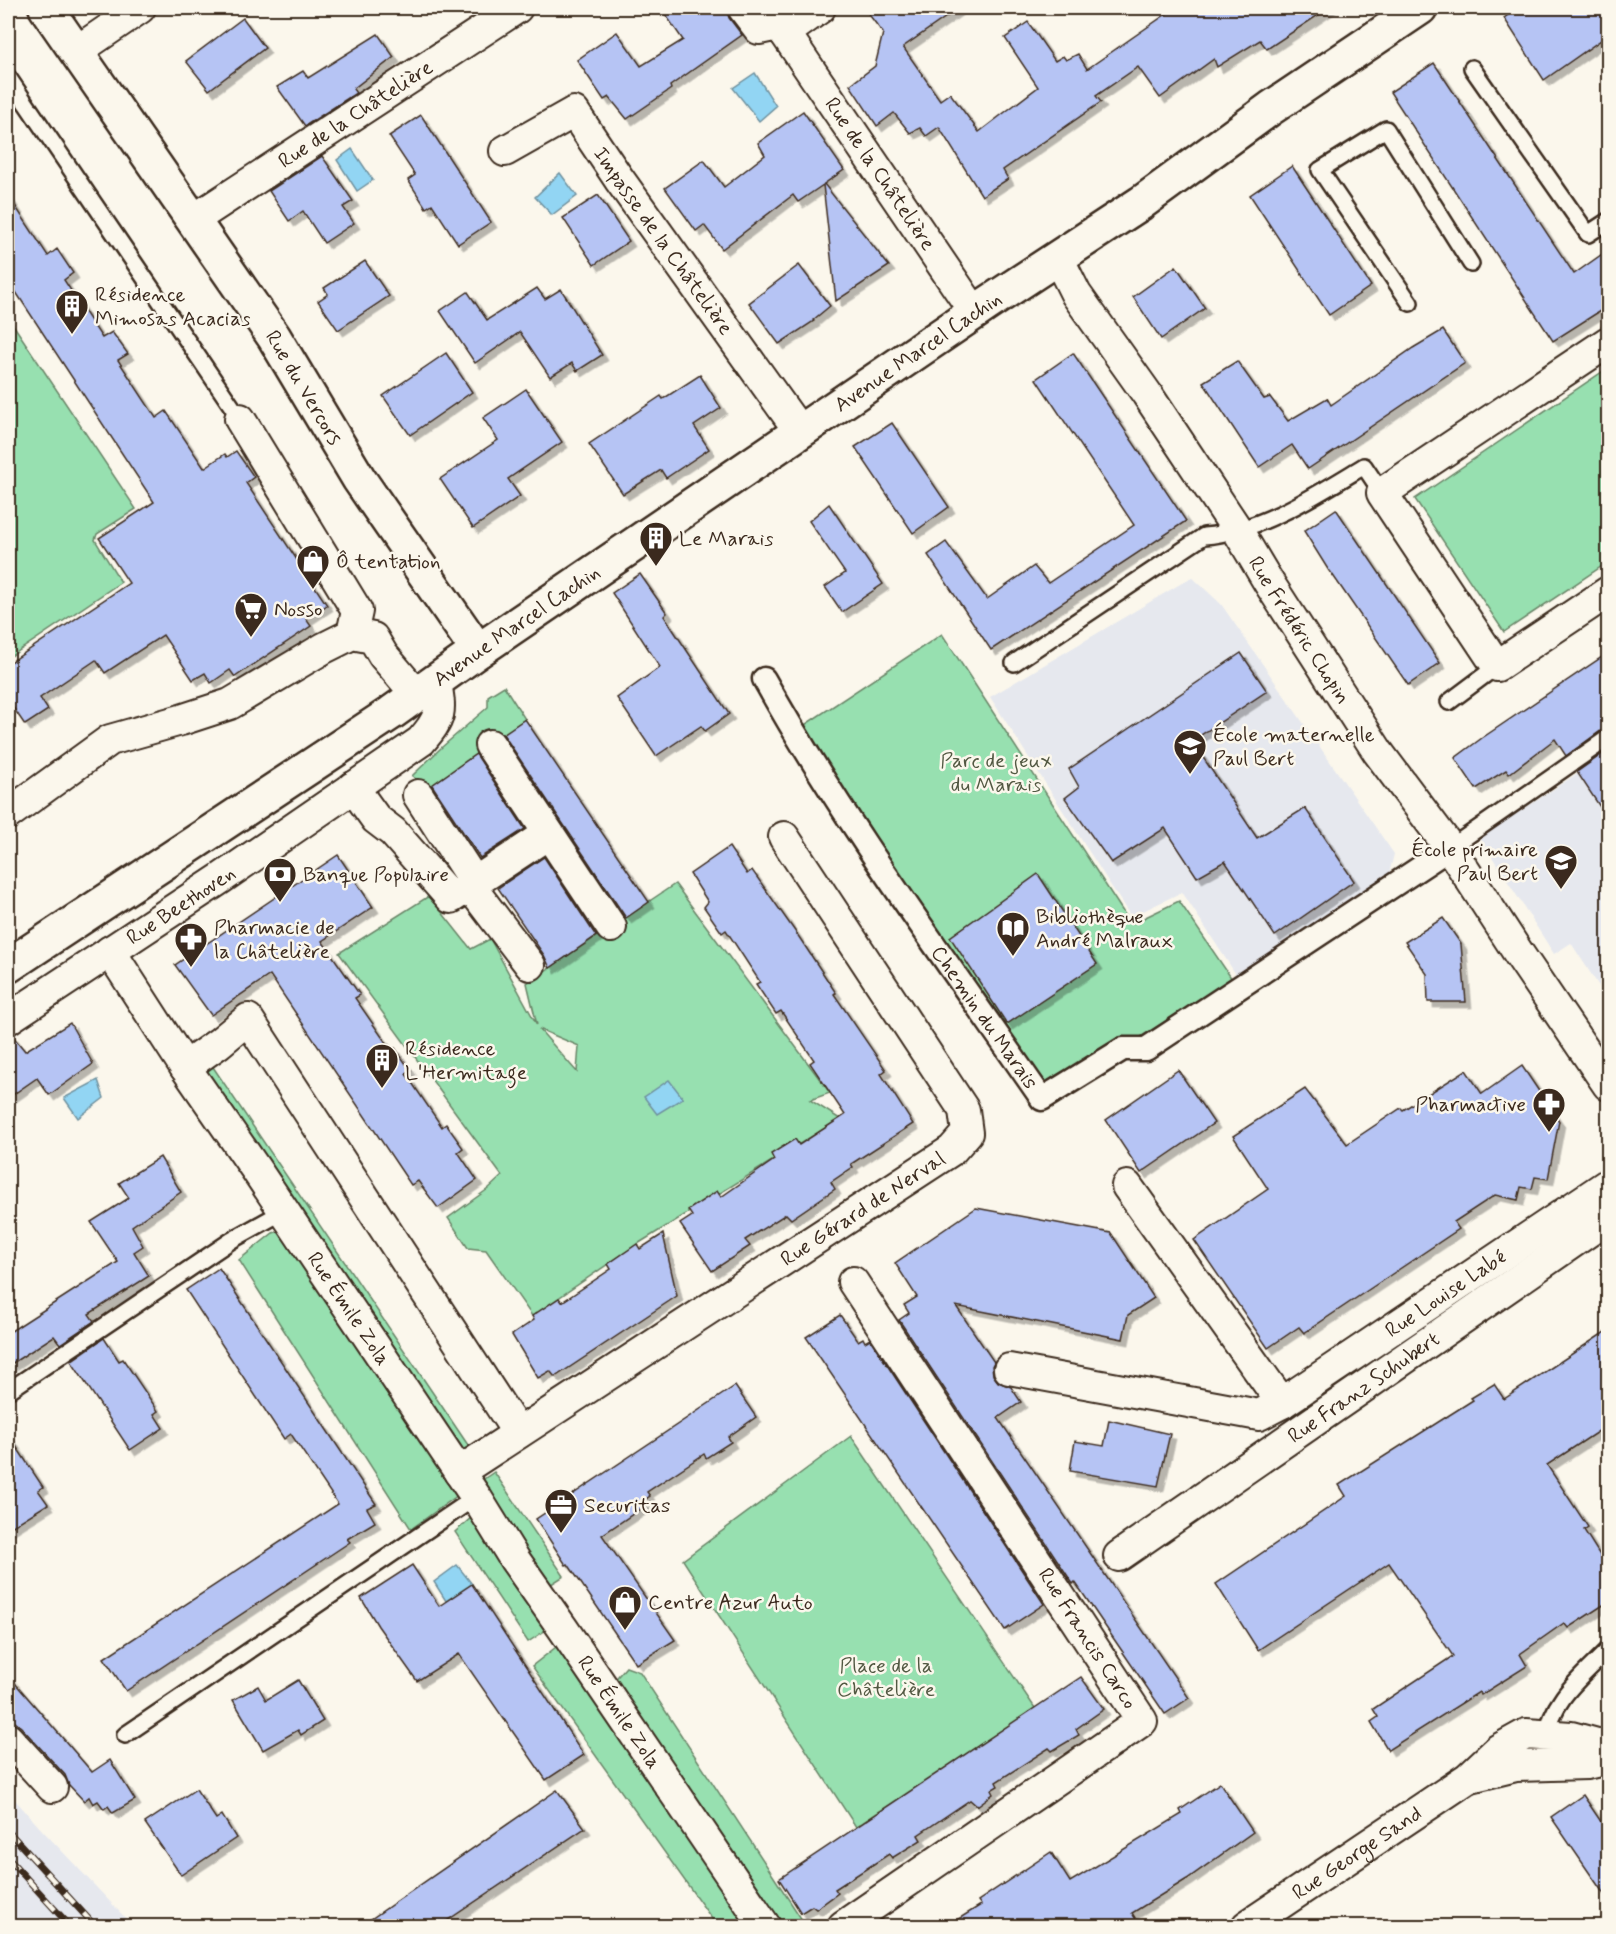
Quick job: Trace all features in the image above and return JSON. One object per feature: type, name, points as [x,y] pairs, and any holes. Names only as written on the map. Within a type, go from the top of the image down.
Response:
[{"type":"street","name":"Rue du Vercors","points":[[46,8],[273,337],[365,486],[478,651]]},
{"type":"street","points":[[77,51],[140,8]]},
{"type":"street","name":"Rue de la Châtelière","points":[[193,220],[517,8]]},
{"type":"street","points":[[743,8],[759,29],[778,25],[786,34],[820,8]]},
{"type":"street","name":"Avenue Marcel Cachin","points":[[8,966],[247,810],[426,689],[478,651],[975,313],[1141,203],[1272,108],[1420,8]]},
{"type":"street","name":"Rue de la Châtelière","points":[[786,34],[975,313]]},
{"type":"street","name":"Impasse de la Châtelière","points":[[505,151],[574,112],[619,179],[800,432]]},
{"type":"street","name":"Rue Frédéric Chopin","points":[[1058,258],[1076,294],[1147,394],[1238,531],[1378,752],[1450,848],[1608,1086]]},
{"type":"street","points":[[1608,342],[1382,493],[1497,666],[1608,592]]},
{"type":"street","points":[[8,814],[110,740],[230,704],[352,634],[357,611],[238,415]]},
{"type":"street","name":"Avenue Marcel Cachin","points":[[352,634],[373,639],[383,655],[426,689]]},
{"type":"street","name":"Chemin du Marais","points":[[764,679],[794,733],[844,813],[1042,1100],[1123,1049],[1146,1049],[1450,848]]},
{"type":"street","name":"Rue Beethoven","points":[[8,1019],[421,741],[435,725],[440,709],[426,689]]},
{"type":"street","points":[[490,746],[610,927]]},
{"type":"street","points":[[353,787],[376,819],[393,832],[451,898],[548,834]]},
{"type":"street","points":[[418,795],[472,885],[530,965]]},
{"type":"street","points":[[247,810],[269,845]]},
{"type":"street","name":"Rue Gérard de Nerval","points":[[459,1472],[952,1150],[967,1133],[964,1110],[784,837]]},
{"type":"street","name":"Rue Émile Zola","points":[[110,951],[185,1067],[476,1497],[514,1560],[765,1926]]},
{"type":"street","points":[[185,1067],[248,1019],[518,1433]]},
{"type":"street","name":"Rue Louise Labé","points":[[1009,1369],[1259,1415],[1282,1403],[1608,1184]]},
{"type":"street","points":[[1127,1186],[1282,1403]]},
{"type":"street","name":"Rue Franz Schubert","points":[[1119,1556],[1608,1218]]},
{"type":"street","name":"Rue Francis Carco","points":[[843,1926],[1142,1721],[854,1282]]},
{"type":"street","name":"Rue George Sand","points":[[1247,1926],[1468,1778],[1499,1749],[1526,1734],[1571,1737],[1603,1757]]},
{"type":"street","points":[[8,1739],[52,1787]]},
{"type":"street","name":"Rue George Sand","points":[[1468,1778],[1516,1766],[1587,1764],[1603,1757]]},
{"type":"lane","points":[[1473,68],[1588,234],[1608,221]]},
{"type":"lane","points":[[8,77],[238,415]]},
{"type":"lane","points":[[1410,303],[1320,170],[1386,129],[1471,264]]},
{"type":"lane","points":[[1014,663],[1204,536],[1238,531],[1308,500],[1364,466],[1382,493]]},
{"type":"lane","points":[[1449,702],[1497,666]]},
{"type":"lane","points":[[1450,848],[1608,738]]},
{"type":"lane","points":[[8,1391],[232,1240],[284,1211]]},
{"type":"lane","points":[[125,1735],[476,1497]]},
{"type":"lane","points":[[1548,1765],[1547,1734],[1562,1697],[1608,1650]]},
{"type":"shaded area","name":"École maternelle Paul Bert","points":[[1192,577],[1221,604],[1394,854],[1389,874],[1237,976],[1182,892],[1131,917],[990,697]]},
{"type":"shaded area","name":"École primaire Paul Bert","points":[[1608,753],[1608,1000],[1571,943],[1554,954],[1480,838]]},
{"type":"shaded area","points":[[8,1792],[133,1926],[20,1926],[8,1912]]},
{"type":"green space","points":[[8,317],[136,509],[97,534],[95,540],[121,582],[8,658]]},
{"type":"green space","points":[[1608,368],[1608,562],[1504,632],[1415,499]]},
{"type":"green space","name":"Parc de jeux du Marais","points":[[942,634],[1131,924],[1179,901],[1232,979],[1047,1096],[800,728]]},
{"type":"green space","points":[[504,686],[525,719],[428,788],[412,776],[488,707],[488,696]]},
{"type":"green space","points":[[675,884],[830,1093],[810,1100],[840,1119],[636,1245],[532,1316],[486,1250],[468,1248],[448,1218],[502,1176],[339,953],[429,896],[471,949],[490,939],[537,1025],[527,983]],"holes":[[[539,1029],[579,1046],[577,1072]]]},
{"type":"green space","points":[[209,1061],[472,1451],[460,1462],[196,1072]]},
{"type":"green space","points":[[289,1228],[465,1490],[411,1529],[239,1260],[273,1233]]},
{"type":"green space","name":"Place de la Châtelière","points":[[851,1436],[1035,1708],[856,1827],[683,1560]]},
{"type":"green space","points":[[494,1472],[564,1576],[545,1588],[478,1483]]},
{"type":"green space","points":[[479,1511],[555,1624],[528,1642],[455,1532]]},
{"type":"green space","points":[[565,1640],[757,1926],[717,1926],[532,1666]]},
{"type":"green space","points":[[626,1667],[640,1672],[806,1926],[776,1926],[611,1684]]},
{"type":"water","points":[[755,73],[776,106],[759,121],[733,88]]},
{"type":"water","points":[[352,149],[373,180],[357,191],[337,160]]},
{"type":"water","points":[[560,173],[577,196],[552,215],[535,197]]},
{"type":"water","points":[[98,1080],[104,1098],[78,1118],[64,1098]]},
{"type":"water","points":[[669,1080],[683,1098],[657,1114],[644,1097]]},
{"type":"water","points":[[457,1565],[472,1584],[446,1601],[434,1582]]},
{"type":"building","points":[[661,8],[726,8],[729,18],[742,35],[627,119],[609,97],[604,100],[577,60],[617,32],[641,66],[683,40]]},
{"type":"building","points":[[864,8],[959,8],[903,47],[940,100],[950,93],[979,132],[1038,87],[1005,38],[1028,22],[1055,61],[1063,56],[1066,60],[1078,54],[1087,69],[1175,8],[1329,8],[1267,49],[1260,40],[1217,67],[1214,59],[1160,98],[1138,67],[1096,96],[1101,102],[1003,170],[1008,179],[982,196],[939,127],[926,136],[920,128],[910,133],[894,113],[877,126],[850,85],[875,66],[883,33]]},
{"type":"building","points":[[1518,8],[1608,8],[1608,35],[1544,80],[1504,18]]},
{"type":"building","points":[[243,18],[265,48],[209,90],[186,61]]},
{"type":"building","points":[[378,34],[394,57],[353,89],[356,93],[305,126],[277,87],[303,71],[308,78]]},
{"type":"building","points":[[1434,63],[1574,274],[1608,250],[1608,306],[1553,341],[1390,92]]},
{"type":"building","points":[[803,111],[844,170],[824,184],[889,266],[836,301],[823,185],[798,202],[793,195],[722,249],[704,225],[696,231],[665,188],[704,160],[724,187],[765,155],[758,143]]},
{"type":"building","points":[[421,115],[491,222],[458,244],[432,204],[426,208],[408,180],[415,175],[389,136]]},
{"type":"building","points":[[322,156],[353,201],[343,207],[354,223],[324,243],[303,211],[289,221],[269,191]]},
{"type":"building","points":[[1292,166],[1371,286],[1329,315],[1250,195]]},
{"type":"building","points":[[8,195],[48,256],[57,249],[73,273],[64,280],[102,338],[112,332],[128,354],[118,360],[156,418],[166,411],[204,468],[225,454],[227,457],[236,451],[254,477],[246,483],[327,605],[306,619],[311,626],[235,677],[230,670],[211,683],[205,673],[193,680],[163,635],[105,673],[96,660],[40,698],[48,710],[25,725],[8,700],[8,664],[129,583],[99,538],[154,502],[8,280]]},
{"type":"building","points":[[598,195],[629,241],[594,265],[563,218]]},
{"type":"building","points":[[365,261],[389,296],[338,330],[318,301],[328,294],[324,288]]},
{"type":"building","points":[[799,265],[830,306],[814,321],[779,344],[749,303]]},
{"type":"building","points":[[1176,266],[1205,308],[1161,339],[1133,297]]},
{"type":"building","points":[[537,288],[545,299],[561,289],[602,355],[577,371],[572,363],[550,377],[520,332],[475,363],[440,311],[468,292],[487,320]]},
{"type":"building","points":[[1443,330],[1465,363],[1308,469],[1292,445],[1259,467],[1203,382],[1237,361],[1264,399],[1270,397],[1288,421],[1327,398],[1331,405]]},
{"type":"building","points":[[446,353],[472,392],[410,435],[383,396]]},
{"type":"building","points":[[1073,353],[1186,521],[991,650],[928,555],[946,542],[987,599],[1034,566],[1048,583],[1134,525],[1036,379]]},
{"type":"building","points":[[700,375],[721,408],[694,426],[709,449],[666,478],[661,470],[623,494],[589,444],[661,396],[663,399]]},
{"type":"building","points":[[526,389],[562,442],[508,479],[520,496],[473,528],[440,479],[498,440],[483,418]]},
{"type":"building","points":[[892,423],[949,507],[913,533],[855,447]]},
{"type":"building","points":[[829,504],[883,584],[842,612],[825,587],[845,573],[809,521]]},
{"type":"building","points":[[1336,509],[1440,663],[1408,685],[1304,531]]},
{"type":"building","points":[[640,574],[667,613],[664,616],[729,714],[705,731],[701,726],[656,756],[617,698],[660,667],[612,593]]},
{"type":"building","points":[[1241,653],[1267,691],[1192,741],[1257,838],[1305,808],[1354,881],[1275,936],[1225,861],[1197,877],[1165,828],[1111,863],[1065,798],[1079,787],[1069,769]]},
{"type":"building","points":[[1608,653],[1608,728],[1566,756],[1555,739],[1509,774],[1506,770],[1476,789],[1455,758]]},
{"type":"building","points":[[525,719],[649,902],[626,918],[503,734]]},
{"type":"building","points":[[1608,750],[1608,819],[1577,772]]},
{"type":"building","points":[[476,754],[525,829],[480,858],[432,785]]},
{"type":"building","points":[[729,847],[747,874],[752,870],[799,937],[836,993],[834,994],[886,1070],[881,1074],[913,1124],[851,1164],[853,1167],[831,1182],[835,1189],[791,1219],[786,1214],[745,1240],[750,1246],[712,1271],[680,1224],[692,1216],[688,1210],[717,1191],[721,1197],[774,1160],[771,1154],[795,1139],[799,1145],[845,1115],[810,1063],[814,1060],[781,1011],[776,1014],[756,984],[760,982],[726,930],[722,933],[704,907],[708,902],[690,874]]},
{"type":"building","points":[[338,855],[373,907],[322,941],[360,995],[355,998],[391,1050],[395,1048],[411,1071],[406,1074],[442,1127],[446,1124],[463,1148],[458,1152],[477,1180],[438,1208],[418,1181],[411,1185],[270,975],[211,1015],[175,965]]},
{"type":"building","points":[[544,857],[596,936],[550,968],[544,955],[498,888]]},
{"type":"building","points":[[1038,874],[1097,964],[1007,1024],[950,937]]},
{"type":"building","points":[[1443,918],[1461,944],[1466,1002],[1428,1002],[1427,974],[1405,942]]},
{"type":"building","points":[[70,1023],[93,1064],[49,1095],[37,1078],[8,1098],[8,1036],[12,1035],[25,1051]]},
{"type":"building","points":[[1522,1066],[1559,1121],[1548,1179],[1535,1177],[1532,1189],[1521,1187],[1518,1200],[1495,1195],[1454,1222],[1459,1229],[1304,1333],[1299,1327],[1268,1348],[1194,1240],[1268,1189],[1233,1136],[1305,1089],[1347,1144],[1401,1108],[1403,1110],[1466,1070],[1482,1094]]},
{"type":"building","points":[[1178,1070],[1214,1123],[1141,1173],[1106,1120]]},
{"type":"building","points":[[160,1157],[181,1192],[132,1226],[143,1246],[134,1252],[149,1276],[89,1314],[94,1321],[60,1344],[54,1336],[8,1366],[8,1333],[118,1262],[91,1222],[129,1198],[119,1183]]},
{"type":"building","points":[[976,1208],[1111,1233],[1154,1298],[1128,1315],[1123,1339],[956,1306],[994,1362],[993,1375],[998,1382],[1011,1387],[1021,1402],[998,1418],[1189,1698],[1165,1714],[1075,1582],[1073,1584],[899,1320],[909,1313],[904,1305],[917,1297],[895,1263]]},
{"type":"building","points":[[663,1234],[677,1296],[555,1377],[550,1371],[538,1378],[512,1335],[534,1320],[532,1316],[559,1298],[562,1302],[611,1269],[608,1264],[637,1244],[640,1249]]},
{"type":"building","points":[[219,1268],[376,1504],[367,1508],[375,1522],[347,1539],[350,1542],[126,1691],[104,1658],[338,1504],[291,1434],[284,1439],[186,1290]]},
{"type":"building","points":[[840,1315],[858,1341],[863,1338],[865,1342],[870,1339],[1044,1604],[1005,1630],[806,1337]]},
{"type":"building","points":[[1608,1330],[1608,1425],[1547,1465],[1588,1527],[1584,1530],[1608,1568],[1608,1602],[1568,1628],[1564,1623],[1520,1654],[1527,1666],[1481,1695],[1479,1692],[1388,1750],[1371,1722],[1378,1717],[1373,1709],[1453,1656],[1389,1563],[1258,1650],[1216,1584],[1346,1496],[1339,1485],[1473,1400],[1471,1398],[1494,1384],[1504,1399]]},
{"type":"building","points":[[104,1338],[119,1361],[123,1359],[158,1411],[154,1414],[163,1428],[130,1450],[71,1361]]},
{"type":"building","points":[[735,1386],[756,1417],[728,1437],[731,1442],[706,1458],[704,1454],[647,1492],[650,1496],[643,1501],[646,1505],[602,1535],[675,1640],[636,1664],[536,1519]]},
{"type":"building","points":[[1109,1420],[1170,1434],[1158,1486],[1070,1471],[1075,1441],[1104,1446]]},
{"type":"building","points":[[8,1434],[43,1487],[38,1490],[48,1504],[8,1529]]},
{"type":"building","points":[[412,1565],[439,1606],[472,1584],[584,1755],[546,1780],[459,1654],[417,1681],[361,1598]]},
{"type":"building","points":[[8,1675],[92,1772],[110,1760],[135,1800],[113,1813],[108,1806],[104,1809],[98,1801],[93,1804],[89,1797],[84,1801],[69,1785],[65,1775],[8,1716]]},
{"type":"building","points":[[1081,1677],[1104,1709],[1076,1729],[1079,1735],[1052,1751],[1049,1748],[996,1782],[998,1786],[991,1790],[993,1794],[977,1806],[970,1800],[918,1835],[921,1840],[892,1858],[889,1854],[835,1889],[838,1893],[816,1909],[812,1906],[801,1913],[779,1879]]},
{"type":"building","points":[[298,1680],[323,1721],[301,1735],[298,1730],[263,1750],[233,1700],[258,1686],[266,1700]]},
{"type":"building","points":[[1220,1783],[1253,1832],[1187,1879],[1132,1913],[1140,1926],[947,1926],[981,1905],[978,1901],[1051,1852],[1070,1882],[1182,1814],[1180,1810]]},
{"type":"building","points":[[196,1789],[216,1819],[222,1815],[236,1838],[181,1875],[145,1823]]},
{"type":"building","points":[[557,1790],[585,1828],[439,1926],[361,1926]]},
{"type":"building","points":[[1583,1795],[1608,1832],[1608,1900],[1551,1817]]},
{"type":"railway","points":[[8,1831],[95,1926]]},
{"type":"railway","points":[[8,1858],[70,1926]]},
{"type":"place","name":"Résidence Mimosas Acacias","points":[[72,335]]},
{"type":"place","name":"Le Marais","points":[[656,567]]},
{"type":"place","name":"Ô tentation","points":[[313,590]]},
{"type":"place","name":"Nosso","points":[[251,638]]},
{"type":"place","name":"École maternelle Paul Bert","points":[[1190,775]]},
{"type":"place","name":"École primaire Paul Bert","points":[[1561,890]]},
{"type":"place","name":"Banque Populaire","points":[[280,903]]},
{"type":"place","name":"Bibliothèque André Malraux","points":[[1013,957]]},
{"type":"place","name":"Pharmacie de la Châtelière","points":[[191,968]]},
{"type":"place","name":"Résidence L'Hermitage","points":[[382,1089]]},
{"type":"place","name":"Pharmactive","points":[[1549,1133]]},
{"type":"place","name":"Securitas","points":[[561,1534]]},
{"type":"place","name":"Centre Azur Auto","points":[[625,1631]]}]
